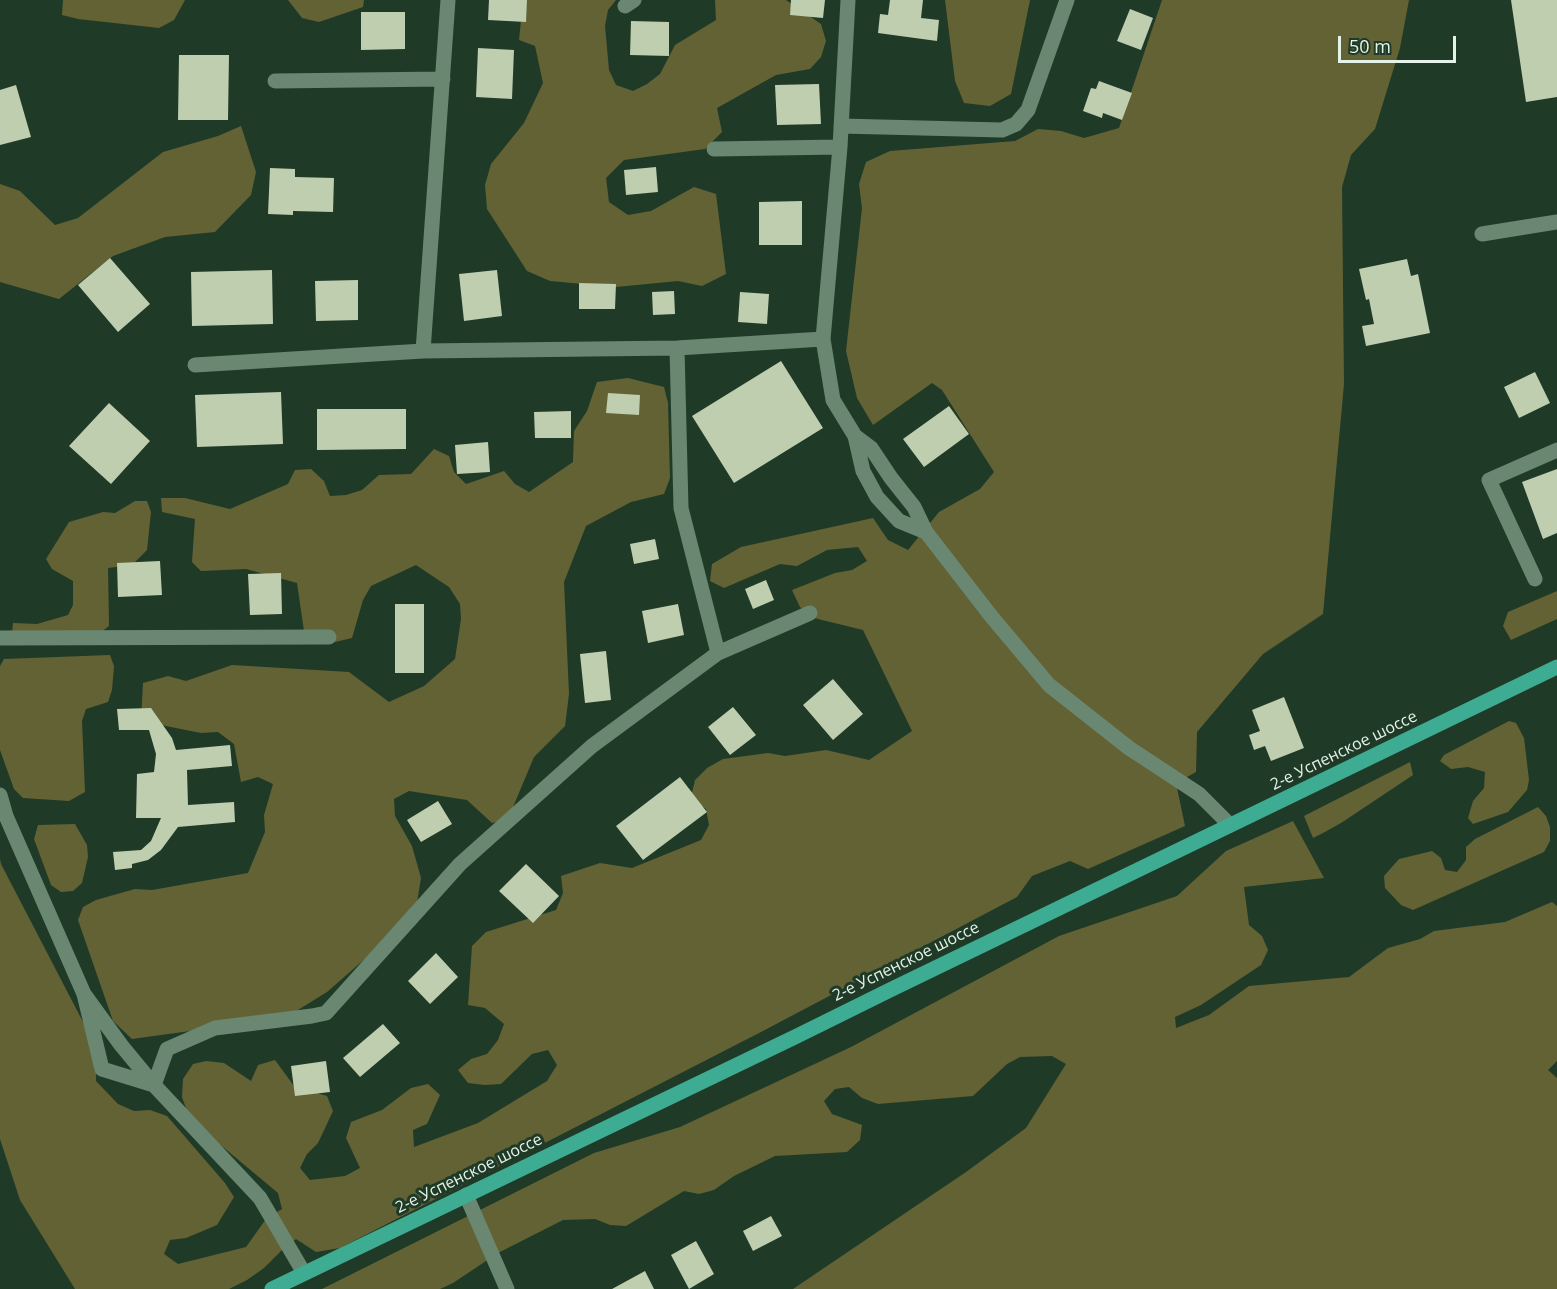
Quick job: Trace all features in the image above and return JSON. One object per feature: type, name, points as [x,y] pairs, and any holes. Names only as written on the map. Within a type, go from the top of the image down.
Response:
[{"type":"main road","name":"2-е Успенское шоссе","points":[[272,1289],[1557,668]]},
{"type":"street","points":[[423,351],[448,0]]},
{"type":"street","points":[[848,0],[840,147],[823,339],[833,400],[855,436],[863,471],[877,497],[899,521],[926,532]]},
{"type":"street","points":[[841,126],[1002,130],[1016,124],[1028,110],[1067,0]]},
{"type":"street","points":[[275,81],[443,79]]},
{"type":"street","points":[[714,149],[840,147]]},
{"type":"street","points":[[1482,234],[1557,222]]},
{"type":"street","points":[[195,365],[423,351],[677,348],[823,339]]},
{"type":"street","points":[[677,348],[681,508],[718,653]]},
{"type":"street","points":[[855,436],[871,448],[914,507],[926,532],[991,616],[1049,685],[1129,748],[1199,794],[1230,825]]},
{"type":"street","points":[[1535,579],[1489,480],[1557,450]]},
{"type":"street","points":[[154,1086],[167,1049],[215,1028],[326,1013],[460,864],[592,746],[718,653],[810,613]]},
{"type":"street","points":[[0,638],[329,637]]},
{"type":"street","points":[[0,795],[6,816],[84,994],[102,1069],[154,1086]]},
{"type":"street","points":[[84,994],[154,1086],[260,1198],[304,1273]]},
{"type":"street","points":[[466,1195],[507,1289]]},
{"type":"shaded area","points":[[63,0],[185,0],[174,20],[159,28],[78,19],[62,15]]},
{"type":"shaded area","points":[[288,0],[364,0],[363,7],[319,22],[302,18]]},
{"type":"shaded area","points":[[523,0],[616,0],[608,10],[605,26],[609,70],[616,85],[633,91],[660,74],[675,45],[716,20],[715,0],[786,0],[821,24],[826,41],[821,57],[810,69],[776,75],[717,108],[722,132],[705,149],[624,160],[606,178],[609,202],[628,215],[651,211],[694,187],[716,194],[726,274],[702,286],[678,281],[616,287],[550,281],[527,271],[487,209],[485,185],[491,164],[524,123],[543,83],[535,46],[519,40]]},
{"type":"shaded area","points":[[945,0],[1030,0],[1011,94],[990,106],[964,103],[955,81]]},
{"type":"shaded area","points":[[1162,0],[1409,0],[1400,48],[1375,129],[1351,155],[1342,187],[1344,384],[1323,614],[1263,654],[1197,732],[1196,772],[1176,783],[1185,826],[1088,869],[1070,861],[1032,876],[1017,897],[761,1032],[340,1248],[316,1252],[296,1239],[264,1268],[229,1289],[75,1289],[20,1200],[0,1139],[0,859],[96,1047],[96,1081],[118,1104],[134,1111],[150,1110],[167,1116],[225,1183],[234,1197],[217,1225],[186,1238],[170,1240],[164,1254],[178,1264],[246,1247],[266,1219],[282,1209],[278,1193],[211,1137],[188,1114],[182,1097],[183,1079],[193,1064],[206,1061],[224,1063],[251,1081],[258,1065],[275,1060],[294,1086],[327,1096],[333,1111],[318,1143],[307,1154],[300,1168],[310,1180],[345,1176],[360,1168],[346,1138],[351,1122],[382,1110],[411,1088],[428,1084],[440,1095],[427,1124],[413,1130],[414,1147],[478,1123],[547,1081],[557,1065],[548,1050],[532,1054],[501,1084],[468,1083],[458,1070],[471,1059],[487,1054],[498,1040],[504,1024],[485,1008],[468,1005],[472,946],[486,932],[556,910],[563,893],[561,876],[600,863],[632,868],[701,840],[709,825],[706,809],[691,797],[695,780],[707,768],[723,759],[768,753],[785,756],[826,750],[869,760],[912,731],[863,630],[814,618],[800,607],[792,590],[835,573],[852,570],[867,561],[858,547],[827,550],[797,566],[780,564],[724,588],[710,581],[712,564],[741,547],[873,518],[888,540],[908,550],[939,512],[980,489],[994,472],[942,390],[932,383],[873,425],[857,398],[846,351],[862,208],[859,184],[866,162],[890,151],[1015,141],[1038,129],[1061,131],[1084,138],[1119,128]]},
{"type":"shaded area","points":[[241,126],[256,172],[251,195],[215,232],[165,237],[113,256],[59,299],[0,282],[0,184],[20,191],[55,225],[78,218],[163,152],[218,136]]},
{"type":"shaded area","points":[[628,378],[664,387],[668,403],[670,478],[664,494],[631,502],[586,526],[564,582],[569,694],[565,726],[534,757],[508,819],[492,823],[467,800],[409,791],[394,799],[395,816],[412,846],[421,878],[415,915],[327,992],[285,1018],[132,1039],[113,1021],[78,920],[83,907],[96,900],[135,889],[152,890],[248,873],[265,832],[264,815],[273,784],[258,777],[241,782],[234,744],[218,732],[201,733],[141,721],[143,683],[168,676],[186,681],[232,665],[349,672],[389,702],[424,686],[455,659],[461,619],[460,604],[449,587],[416,565],[371,586],[363,600],[352,638],[335,642],[305,638],[297,583],[246,569],[201,571],[192,562],[195,519],[162,512],[161,498],[185,498],[230,509],[288,484],[295,470],[311,469],[324,481],[330,496],[346,495],[362,490],[379,475],[411,474],[434,449],[449,456],[454,472],[466,484],[504,471],[515,484],[529,492],[573,462],[574,431],[587,411],[597,382]]},
{"type":"shaded area","points":[[135,501],[147,501],[151,512],[147,550],[132,565],[108,568],[109,626],[91,640],[12,634],[13,623],[37,624],[68,615],[73,605],[73,581],[52,569],[46,559],[69,522],[103,512],[115,513]]},
{"type":"shaded area","points":[[1557,591],[1557,619],[1511,640],[1503,626],[1508,612]]},
{"type":"shaded area","points":[[110,655],[114,666],[112,690],[108,702],[86,709],[82,721],[85,792],[69,801],[23,798],[14,789],[0,750],[0,666],[4,659]]},
{"type":"shaded area","points":[[1509,721],[1516,723],[1524,738],[1529,780],[1527,790],[1508,812],[1473,824],[1468,818],[1473,801],[1484,788],[1485,772],[1468,767],[1451,769],[1440,761],[1444,755]]},
{"type":"shaded area","points":[[1410,762],[1413,775],[1341,823],[1313,838],[1304,816]]},
{"type":"shaded area","points":[[1538,807],[1546,816],[1550,827],[1550,841],[1544,852],[1413,910],[1401,905],[1385,888],[1384,876],[1399,859],[1432,851],[1441,858],[1445,870],[1457,872],[1466,860],[1466,847],[1475,839]]},
{"type":"shaded area","points":[[1293,821],[1324,878],[1244,887],[1249,925],[1262,936],[1268,950],[1261,965],[1201,1005],[1175,1017],[1176,1028],[1209,1015],[1249,986],[1349,977],[1388,948],[1420,939],[1434,931],[1505,922],[1552,902],[1557,906],[1557,1061],[1548,1070],[1557,1078],[1557,1289],[793,1289],[966,1172],[1026,1128],[1066,1064],[1052,1056],[1020,1057],[1007,1064],[973,1096],[878,1104],[862,1098],[849,1087],[835,1089],[824,1101],[832,1114],[862,1125],[860,1140],[847,1152],[775,1156],[734,1176],[714,1190],[699,1194],[684,1191],[626,1226],[610,1225],[595,1219],[563,1220],[498,1253],[440,1289],[322,1289],[594,1153],[680,1127],[851,1047],[1059,936],[1177,896],[1226,851]]},
{"type":"shaded area","points":[[75,824],[87,845],[88,857],[82,883],[73,891],[61,892],[51,885],[34,839],[38,825]]},
{"type":"building","points":[[489,0],[527,0],[526,22],[488,20]]},
{"type":"building","points":[[791,0],[825,0],[823,18],[790,15]]},
{"type":"building","points":[[890,0],[923,0],[921,18],[939,20],[937,41],[878,33],[880,14],[888,15]]},
{"type":"building","points":[[1511,0],[1557,0],[1557,97],[1526,102]]},
{"type":"building","points":[[1130,9],[1153,18],[1141,50],[1117,41]]},
{"type":"building","points":[[361,12],[405,12],[405,49],[361,50]]},
{"type":"building","points":[[631,21],[669,22],[669,56],[630,55]]},
{"type":"building","points":[[478,48],[514,50],[512,99],[476,97]]},
{"type":"building","points":[[179,55],[229,55],[228,120],[178,120]]},
{"type":"building","points":[[1099,81],[1132,93],[1122,120],[1103,113],[1102,118],[1083,111],[1091,88],[1096,89]]},
{"type":"building","points":[[819,84],[821,124],[777,125],[775,85]]},
{"type":"building","points":[[16,85],[31,137],[0,145],[0,90]]},
{"type":"building","points":[[656,167],[658,192],[626,195],[624,170]]},
{"type":"building","points":[[270,168],[295,169],[295,177],[334,178],[333,212],[293,211],[293,215],[268,214]]},
{"type":"building","points":[[802,201],[802,245],[759,245],[759,202]]},
{"type":"building","points":[[110,258],[150,304],[118,332],[78,285]]},
{"type":"building","points":[[1407,259],[1411,276],[1418,274],[1430,333],[1366,346],[1362,326],[1374,324],[1359,269]]},
{"type":"building","points":[[272,270],[273,324],[192,326],[191,272]]},
{"type":"building","points":[[497,270],[502,316],[464,321],[459,274]]},
{"type":"building","points":[[358,280],[358,320],[316,321],[315,281]]},
{"type":"building","points":[[579,283],[616,284],[615,309],[579,309]]},
{"type":"building","points":[[674,291],[675,314],[653,315],[652,292]]},
{"type":"building","points":[[740,292],[769,294],[767,324],[738,322]]},
{"type":"building","points":[[781,361],[823,428],[734,483],[692,416]]},
{"type":"building","points":[[1535,372],[1550,403],[1519,418],[1504,387]]},
{"type":"building","points":[[281,392],[283,444],[197,447],[195,395]]},
{"type":"building","points":[[608,393],[640,395],[639,415],[606,413]]},
{"type":"building","points":[[109,403],[150,441],[111,484],[69,446]]},
{"type":"building","points":[[949,406],[969,434],[924,467],[903,439]]},
{"type":"building","points":[[317,409],[406,409],[406,449],[317,450]]},
{"type":"building","points":[[571,411],[571,438],[535,438],[534,412]]},
{"type":"building","points":[[488,442],[490,472],[457,474],[455,445]]},
{"type":"building","points":[[1557,469],[1557,533],[1543,539],[1522,482]]},
{"type":"building","points":[[655,539],[659,559],[634,564],[630,544]]},
{"type":"building","points":[[160,561],[162,595],[118,597],[117,563]]},
{"type":"building","points":[[281,573],[282,614],[250,615],[248,574]]},
{"type":"building","points":[[766,580],[774,600],[753,609],[745,589]]},
{"type":"building","points":[[395,604],[424,604],[424,673],[395,673]]},
{"type":"building","points":[[678,604],[684,635],[648,643],[642,611]]},
{"type":"building","points":[[606,651],[611,700],[585,703],[580,654]]},
{"type":"building","points":[[833,679],[863,714],[833,740],[803,705]]},
{"type":"building","points":[[1284,697],[1304,748],[1271,761],[1265,746],[1254,750],[1249,735],[1260,731],[1252,710]]},
{"type":"building","points":[[733,707],[756,735],[730,755],[708,727]]},
{"type":"building","points":[[151,708],[172,738],[176,750],[230,745],[232,766],[187,770],[188,805],[234,802],[235,822],[178,827],[161,850],[148,860],[132,864],[132,868],[115,870],[113,852],[141,850],[151,841],[161,818],[136,818],[137,774],[154,772],[156,754],[149,730],[119,730],[117,709]]},
{"type":"building","points":[[680,777],[707,812],[643,860],[616,826]]},
{"type":"building","points":[[438,801],[452,824],[421,842],[407,820]]},
{"type":"building","points":[[526,864],[559,896],[533,923],[499,891]]},
{"type":"building","points":[[436,953],[458,977],[430,1004],[408,981]]},
{"type":"building","points":[[383,1024],[400,1043],[360,1077],[343,1058]]},
{"type":"building","points":[[326,1061],[330,1092],[295,1096],[291,1066]]},
{"type":"building","points":[[771,1216],[782,1236],[753,1251],[743,1231]]},
{"type":"building","points":[[696,1241],[714,1274],[689,1289],[671,1255]]},
{"type":"building","points":[[645,1271],[654,1289],[612,1289]]}]
